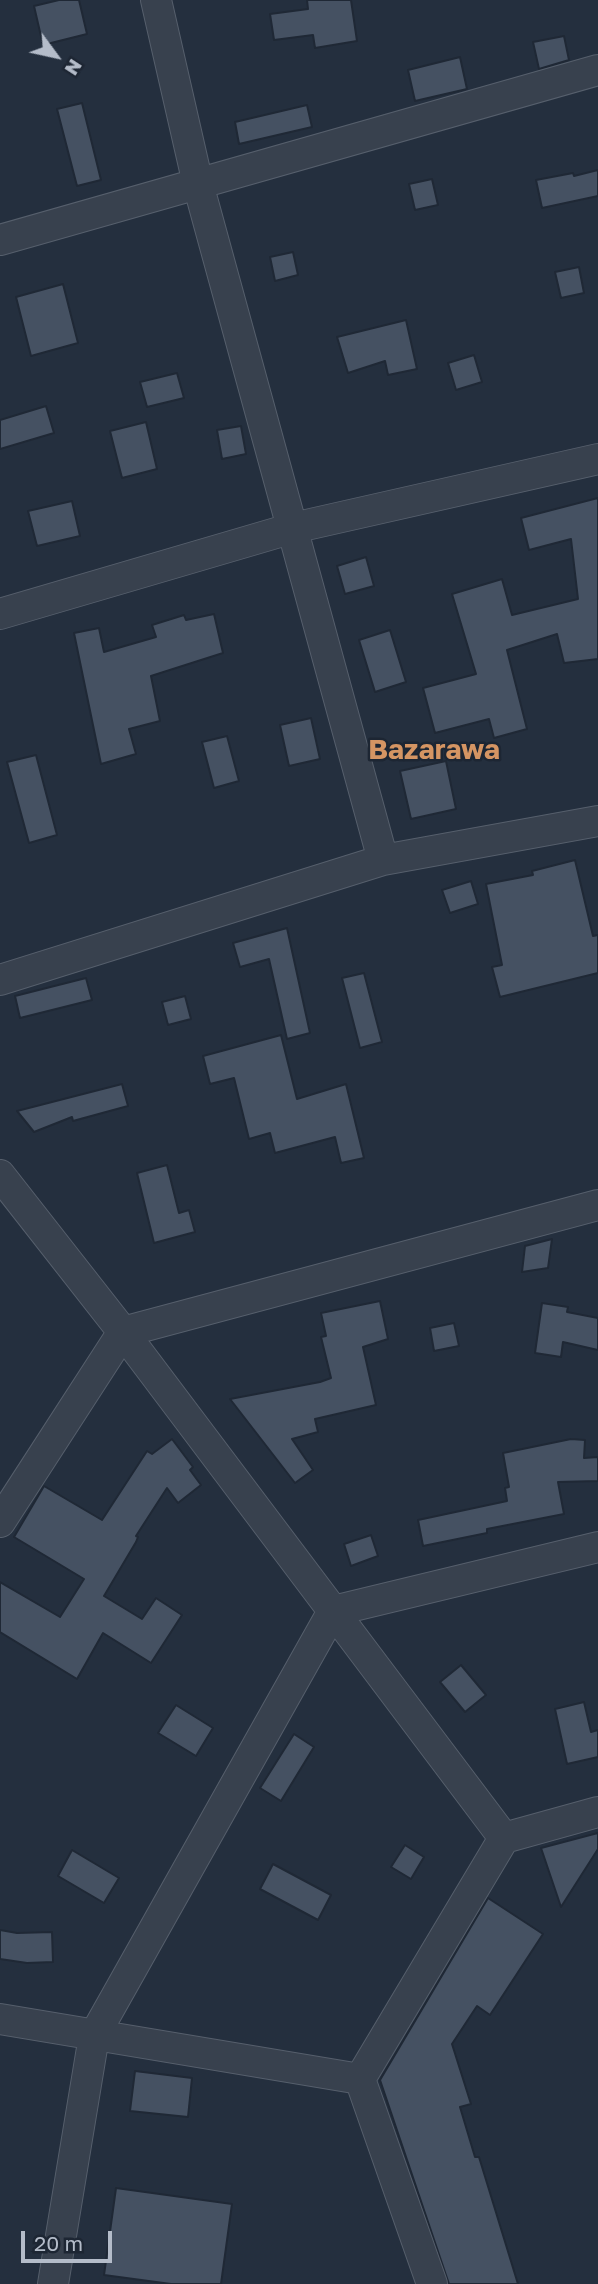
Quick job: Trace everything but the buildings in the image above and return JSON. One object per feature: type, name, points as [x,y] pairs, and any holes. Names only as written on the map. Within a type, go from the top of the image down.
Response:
[{"type":"street","points":[[156,0],[198,184],[383,860]]},
{"type":"street","points":[[0,240],[598,70]]},
{"type":"street","points":[[0,614],[293,528],[598,459]]},
{"type":"street","points":[[0,980],[383,860],[598,821]]},
{"type":"street","points":[[0,1175],[123,1332],[504,1838]]},
{"type":"street","points":[[0,1522],[123,1332],[598,1205]]},
{"type":"street","points":[[53,2284],[94,2036],[333,1612],[598,1547]]},
{"type":"street","points":[[360,2079],[504,1838],[598,1812]]},
{"type":"street","points":[[0,2019],[360,2079]]},
{"type":"street","points":[[360,2079],[432,2284]]},
{"type":"district","name":"Bazarawa","points":[[434,750]]}]
